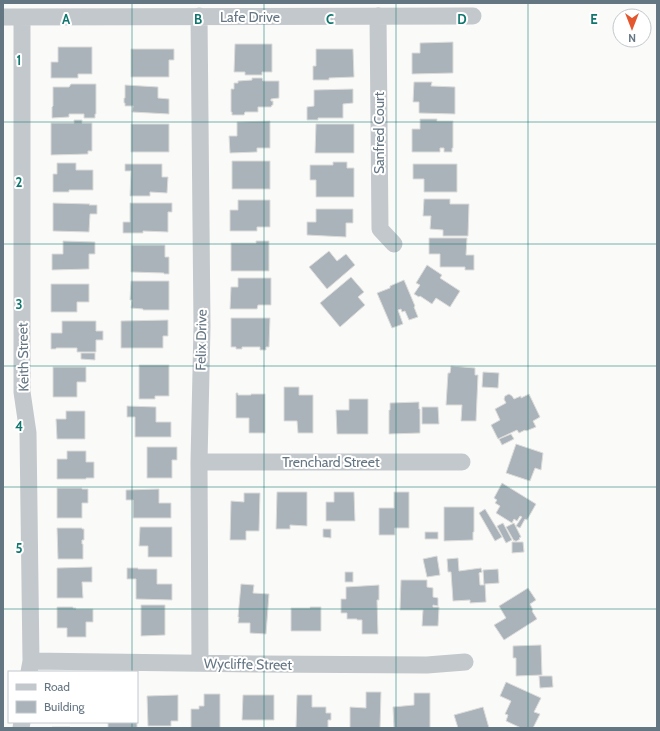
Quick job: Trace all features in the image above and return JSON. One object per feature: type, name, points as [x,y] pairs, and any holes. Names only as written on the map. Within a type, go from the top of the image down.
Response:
[{"type":"street","name":"Felix Drive","points":[[199,16],[202,326],[199,462],[200,663]]},
{"type":"street","name":"Sanfred Court","points":[[378,16],[380,229],[394,244]]},
{"type":"street","name":"Lafe Drive","points":[[3,17],[473,16]]},
{"type":"street","name":"Keith Street","points":[[22,17],[22,392],[28,434],[30,666]]},
{"type":"street","name":"Trenchard Street","points":[[199,462],[462,462]]},
{"type":"street","name":"Wycliffe Street","points":[[30,666],[200,663],[427,665],[465,662]]},
{"type":"building","points":[[453,42],[453,73],[412,74],[412,53],[420,53],[420,43]]},
{"type":"building","points":[[235,44],[272,44],[272,72],[262,72],[262,75],[245,75],[245,72],[234,72]]},
{"type":"building","points":[[58,47],[92,47],[92,74],[78,74],[78,78],[51,78],[51,62],[58,62]]},
{"type":"building","points":[[131,49],[174,49],[174,60],[169,60],[169,77],[131,77]]},
{"type":"building","points":[[316,49],[353,49],[354,77],[313,80],[313,66],[316,66]]},
{"type":"building","points":[[252,78],[262,78],[263,81],[279,81],[279,98],[271,99],[271,101],[273,101],[273,105],[271,107],[258,107],[258,112],[245,112],[244,115],[232,115],[231,89],[234,89],[234,83],[238,83],[238,81],[252,80]]},
{"type":"building","points":[[414,82],[432,82],[431,86],[455,87],[455,114],[419,113],[419,102],[413,102]]},
{"type":"building","points":[[71,84],[96,84],[95,118],[84,118],[84,114],[69,114],[69,117],[52,118],[53,87],[69,87]]},
{"type":"building","points":[[125,85],[158,87],[158,98],[169,99],[169,114],[132,112],[133,106],[125,106],[124,103]]},
{"type":"building","points":[[353,89],[353,103],[343,104],[343,118],[318,118],[318,120],[307,120],[307,107],[314,106],[314,90]]},
{"type":"building","points":[[420,119],[453,121],[452,152],[444,152],[444,148],[440,148],[440,152],[412,152],[412,129],[420,129]]},
{"type":"building","points":[[74,120],[82,120],[82,123],[92,123],[92,151],[88,151],[88,154],[51,155],[51,123],[74,123]]},
{"type":"building","points":[[270,121],[270,148],[257,148],[257,152],[230,153],[229,136],[237,136],[237,122]]},
{"type":"building","points":[[131,124],[169,124],[169,152],[131,152]]},
{"type":"building","points":[[316,124],[354,124],[354,153],[315,153]]},
{"type":"building","points":[[232,161],[270,161],[270,189],[232,189]]},
{"type":"building","points":[[333,162],[347,162],[347,168],[354,168],[354,197],[316,197],[316,180],[310,180],[310,165],[333,165]]},
{"type":"building","points":[[57,163],[76,163],[76,170],[93,170],[93,190],[53,192],[53,174],[57,174]]},
{"type":"building","points":[[125,164],[162,164],[162,177],[168,177],[167,193],[150,192],[150,196],[130,196],[131,171],[125,171]]},
{"type":"building","points":[[413,164],[457,164],[457,192],[424,192],[424,179],[413,179]]},
{"type":"building","points":[[424,199],[450,199],[450,204],[469,204],[468,236],[443,236],[443,230],[430,229],[431,216],[423,216]]},
{"type":"building","points":[[238,200],[270,200],[270,227],[257,227],[257,231],[230,231],[230,210],[238,210]]},
{"type":"building","points":[[53,203],[97,205],[97,214],[90,214],[89,232],[53,231]]},
{"type":"building","points":[[130,203],[172,203],[172,212],[168,212],[168,232],[143,231],[143,233],[123,233],[123,222],[130,222]]},
{"type":"building","points":[[316,209],[353,209],[353,223],[346,223],[346,237],[307,235],[307,222],[316,222]]},
{"type":"building","points":[[429,238],[467,238],[466,255],[474,255],[474,270],[465,270],[465,267],[440,267],[440,254],[429,254]]},
{"type":"building","points":[[63,241],[95,242],[95,254],[89,254],[89,269],[52,270],[52,254],[63,254]]},
{"type":"building","points":[[256,241],[269,241],[269,271],[231,271],[231,243],[256,243]]},
{"type":"building","points":[[131,245],[165,245],[165,257],[169,257],[169,274],[131,272]]},
{"type":"building","points":[[329,251],[337,261],[346,254],[355,265],[327,289],[309,267]]},
{"type":"building","points":[[427,265],[442,275],[440,278],[460,291],[450,307],[436,298],[432,304],[414,294],[420,285],[416,283]]},
{"type":"building","points":[[351,277],[364,292],[358,297],[365,305],[340,327],[320,303]]},
{"type":"building","points":[[238,278],[271,278],[271,305],[258,305],[257,309],[230,309],[231,287],[238,287]]},
{"type":"building","points":[[404,280],[418,317],[409,320],[405,311],[402,312],[401,309],[398,310],[403,324],[392,328],[377,293]]},
{"type":"building","points":[[131,281],[169,281],[169,310],[143,310],[131,308]]},
{"type":"building","points":[[51,284],[89,284],[89,302],[77,302],[77,312],[51,312]]},
{"type":"building","points":[[231,318],[270,318],[269,347],[266,347],[266,350],[260,350],[260,347],[242,347],[242,349],[236,349],[236,347],[231,347]]},
{"type":"building","points":[[168,320],[168,336],[163,336],[163,348],[121,348],[121,321]]},
{"type":"building","points":[[62,321],[96,321],[96,331],[103,331],[103,340],[96,340],[96,352],[77,352],[77,348],[51,349],[51,333],[62,333]]},
{"type":"building","points":[[81,353],[95,353],[95,360],[81,359]]},
{"type":"building","points":[[139,365],[169,365],[169,396],[155,396],[155,399],[139,399]]},
{"type":"building","points":[[451,366],[475,368],[475,375],[478,375],[476,421],[461,421],[462,405],[446,405],[448,373],[450,373]]},
{"type":"building","points":[[53,367],[86,367],[86,382],[77,382],[77,397],[53,397]]},
{"type":"building","points":[[483,372],[499,373],[498,388],[482,387]]},
{"type":"building","points":[[284,387],[299,387],[299,395],[313,395],[313,433],[298,433],[297,421],[284,421]]},
{"type":"building","points":[[236,393],[238,393],[238,395],[265,394],[265,433],[249,433],[249,418],[236,418]]},
{"type":"building","points":[[509,394],[514,399],[521,396],[521,398],[529,394],[540,417],[533,421],[536,427],[519,433],[517,430],[498,439],[491,425],[500,420],[495,409],[506,403],[504,399],[505,396]]},
{"type":"building","points":[[349,399],[368,399],[368,434],[337,434],[336,410],[349,410]]},
{"type":"building","points":[[419,402],[420,433],[389,434],[390,403]]},
{"type":"building","points":[[127,406],[156,407],[156,422],[171,422],[171,437],[135,437],[135,417],[127,417]]},
{"type":"building","points":[[422,407],[438,407],[439,424],[422,424]]},
{"type":"building","points":[[66,411],[85,411],[85,439],[57,439],[56,419],[66,419]]},
{"type":"building","points":[[511,434],[514,439],[502,445],[499,439]]},
{"type":"building","points":[[516,444],[543,453],[541,470],[535,468],[530,481],[506,473]]},
{"type":"building","points":[[147,447],[177,447],[177,460],[172,460],[172,478],[147,478]]},
{"type":"building","points":[[67,451],[86,451],[86,462],[94,462],[94,478],[57,479],[57,459],[67,459]]},
{"type":"building","points":[[502,483],[536,504],[527,520],[525,519],[520,528],[516,526],[522,517],[520,516],[517,521],[514,519],[512,523],[496,513],[500,506],[495,503],[497,500],[494,498]]},
{"type":"building","points":[[57,488],[88,489],[88,503],[82,503],[82,518],[57,518]]},
{"type":"building","points":[[159,489],[159,503],[171,503],[171,518],[133,518],[133,500],[126,500],[126,490]]},
{"type":"building","points":[[277,492],[307,492],[307,526],[290,525],[290,529],[276,529]]},
{"type":"building","points":[[334,492],[354,492],[355,521],[326,521],[326,502],[334,502]]},
{"type":"building","points":[[394,492],[409,492],[409,528],[395,528],[395,535],[379,535],[379,508],[394,508]]},
{"type":"building","points":[[244,493],[260,493],[259,531],[246,531],[246,540],[230,540],[231,501],[244,502]]},
{"type":"building","points":[[444,507],[474,507],[473,540],[444,541]]},
{"type":"building","points":[[485,509],[502,537],[495,541],[479,513]]},
{"type":"building","points":[[503,523],[512,540],[506,543],[497,526]]},
{"type":"building","points":[[514,523],[521,537],[515,542],[506,527]]},
{"type":"building","points":[[140,527],[172,527],[172,557],[148,557],[148,546],[139,546]]},
{"type":"building","points":[[57,528],[84,529],[84,540],[82,540],[83,559],[58,559]]},
{"type":"building","points":[[323,529],[331,529],[331,538],[323,537]]},
{"type":"building","points":[[425,532],[438,532],[438,539],[425,539]]},
{"type":"building","points":[[512,542],[523,542],[524,552],[512,553]]},
{"type":"building","points":[[437,556],[440,575],[427,577],[423,559]]},
{"type":"building","points":[[458,558],[459,571],[481,568],[482,572],[479,573],[480,585],[484,585],[483,570],[498,569],[499,583],[485,584],[486,602],[470,603],[470,600],[453,601],[451,572],[448,572],[447,559]]},
{"type":"building","points":[[92,567],[92,582],[82,582],[83,598],[57,598],[57,568]]},
{"type":"building","points":[[127,568],[157,569],[157,584],[172,584],[172,600],[136,599],[136,579],[127,579]]},
{"type":"building","points":[[345,572],[353,572],[353,582],[345,582]]},
{"type":"building","points":[[401,580],[427,580],[427,587],[433,588],[433,597],[438,598],[438,606],[433,605],[433,607],[439,607],[438,626],[422,626],[423,610],[400,610]]},
{"type":"building","points":[[241,584],[254,585],[253,593],[269,594],[266,634],[250,633],[250,623],[238,623]]},
{"type":"building","points":[[379,585],[379,600],[377,600],[378,634],[362,634],[362,620],[347,619],[347,613],[341,613],[341,599],[346,599],[346,587]]},
{"type":"building","points":[[528,588],[536,600],[530,604],[537,619],[504,640],[494,625],[506,618],[499,606]]},
{"type":"building","points":[[141,605],[165,605],[165,635],[141,636]]},
{"type":"building","points":[[57,607],[93,609],[93,622],[86,622],[86,637],[67,637],[67,628],[57,628]]},
{"type":"building","points":[[321,607],[321,631],[291,631],[291,608]]},
{"type":"building","points":[[541,645],[542,675],[516,676],[516,658],[513,658],[513,646]]},
{"type":"building","points":[[539,676],[552,676],[553,687],[540,688]]},
{"type":"building","points":[[506,682],[541,698],[534,712],[540,714],[533,728],[521,728],[506,721],[508,715],[505,714],[511,701],[500,696]]},
{"type":"building","points":[[366,692],[381,692],[380,728],[350,728],[350,707],[366,708]]},
{"type":"building","points":[[414,693],[430,693],[430,728],[394,728],[393,707],[414,705]]},
{"type":"building","points":[[204,694],[220,694],[220,728],[191,728],[191,709],[199,709],[199,706],[204,706]]},
{"type":"building","points":[[178,695],[178,721],[171,721],[171,726],[148,726],[147,696]]},
{"type":"building","points":[[243,695],[274,695],[274,720],[242,720]]},
{"type":"building","points":[[297,695],[312,695],[312,707],[326,707],[326,713],[331,713],[331,720],[328,720],[328,728],[296,728]]},
{"type":"building","points":[[483,707],[489,728],[458,728],[454,715]]},
{"type":"building","points":[[108,723],[137,723],[137,728],[108,728]]},
{"type":"building","points":[[70,727],[70,728],[52,728]]}]
